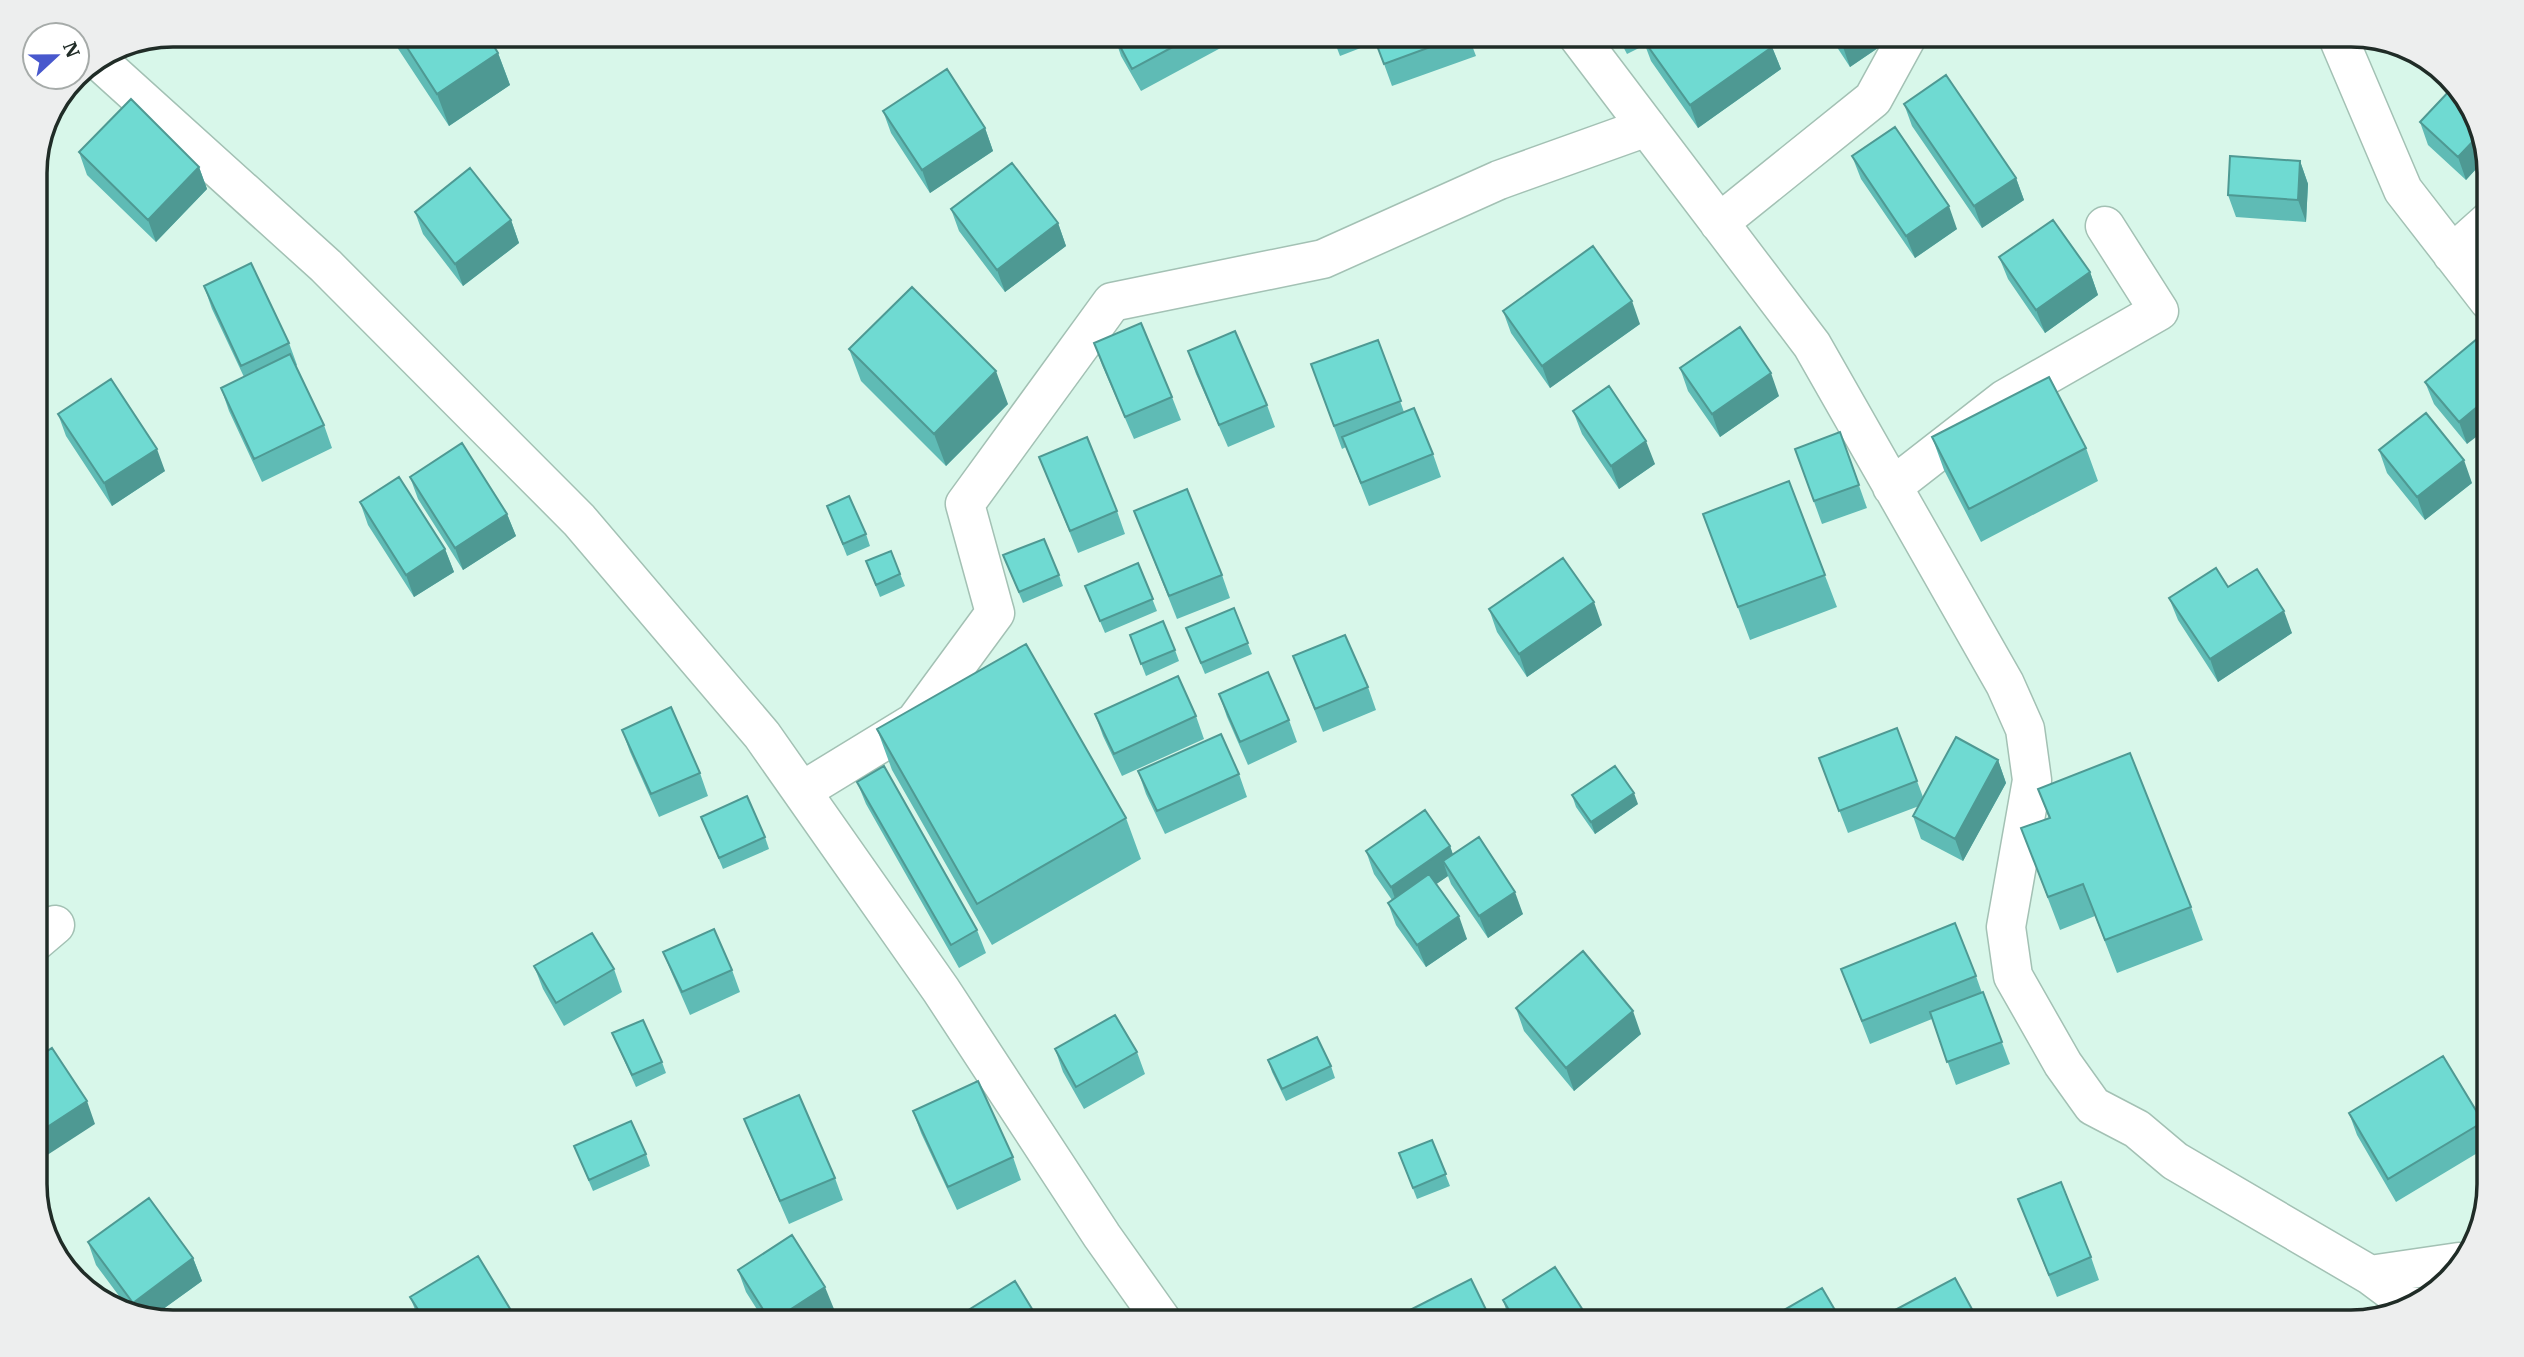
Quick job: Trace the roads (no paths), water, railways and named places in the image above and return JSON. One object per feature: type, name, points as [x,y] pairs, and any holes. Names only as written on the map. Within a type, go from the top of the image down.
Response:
[{"type":"street","points":[[1586,47],[1812,345],[2004,684],[2025,729],[2032,780],[2006,927],[2013,976],[2063,1064],[2093,1105],[2137,1129],[2175,1161],[2370,1275],[2402,1299]]},
{"type":"street","points":[[1719,223],[1873,100],[1902,47]]},
{"type":"street","points":[[2342,47],[2403,190],[2476,285]]},
{"type":"street","points":[[106,67],[326,266],[579,520],[762,735],[941,990],[1102,1236],[1154,1310]]},
{"type":"street","points":[[802,791],[915,722],[995,613],[965,503],[1112,302],[1324,259],[1499,180],[1647,127]]},
{"type":"street","points":[[1892,487],[2005,399],[2159,311],[2105,226]]},
{"type":"street","points":[[2452,254],[2476,233]]},
{"type":"street","points":[[2370,1275],[2448,1264]]}]
